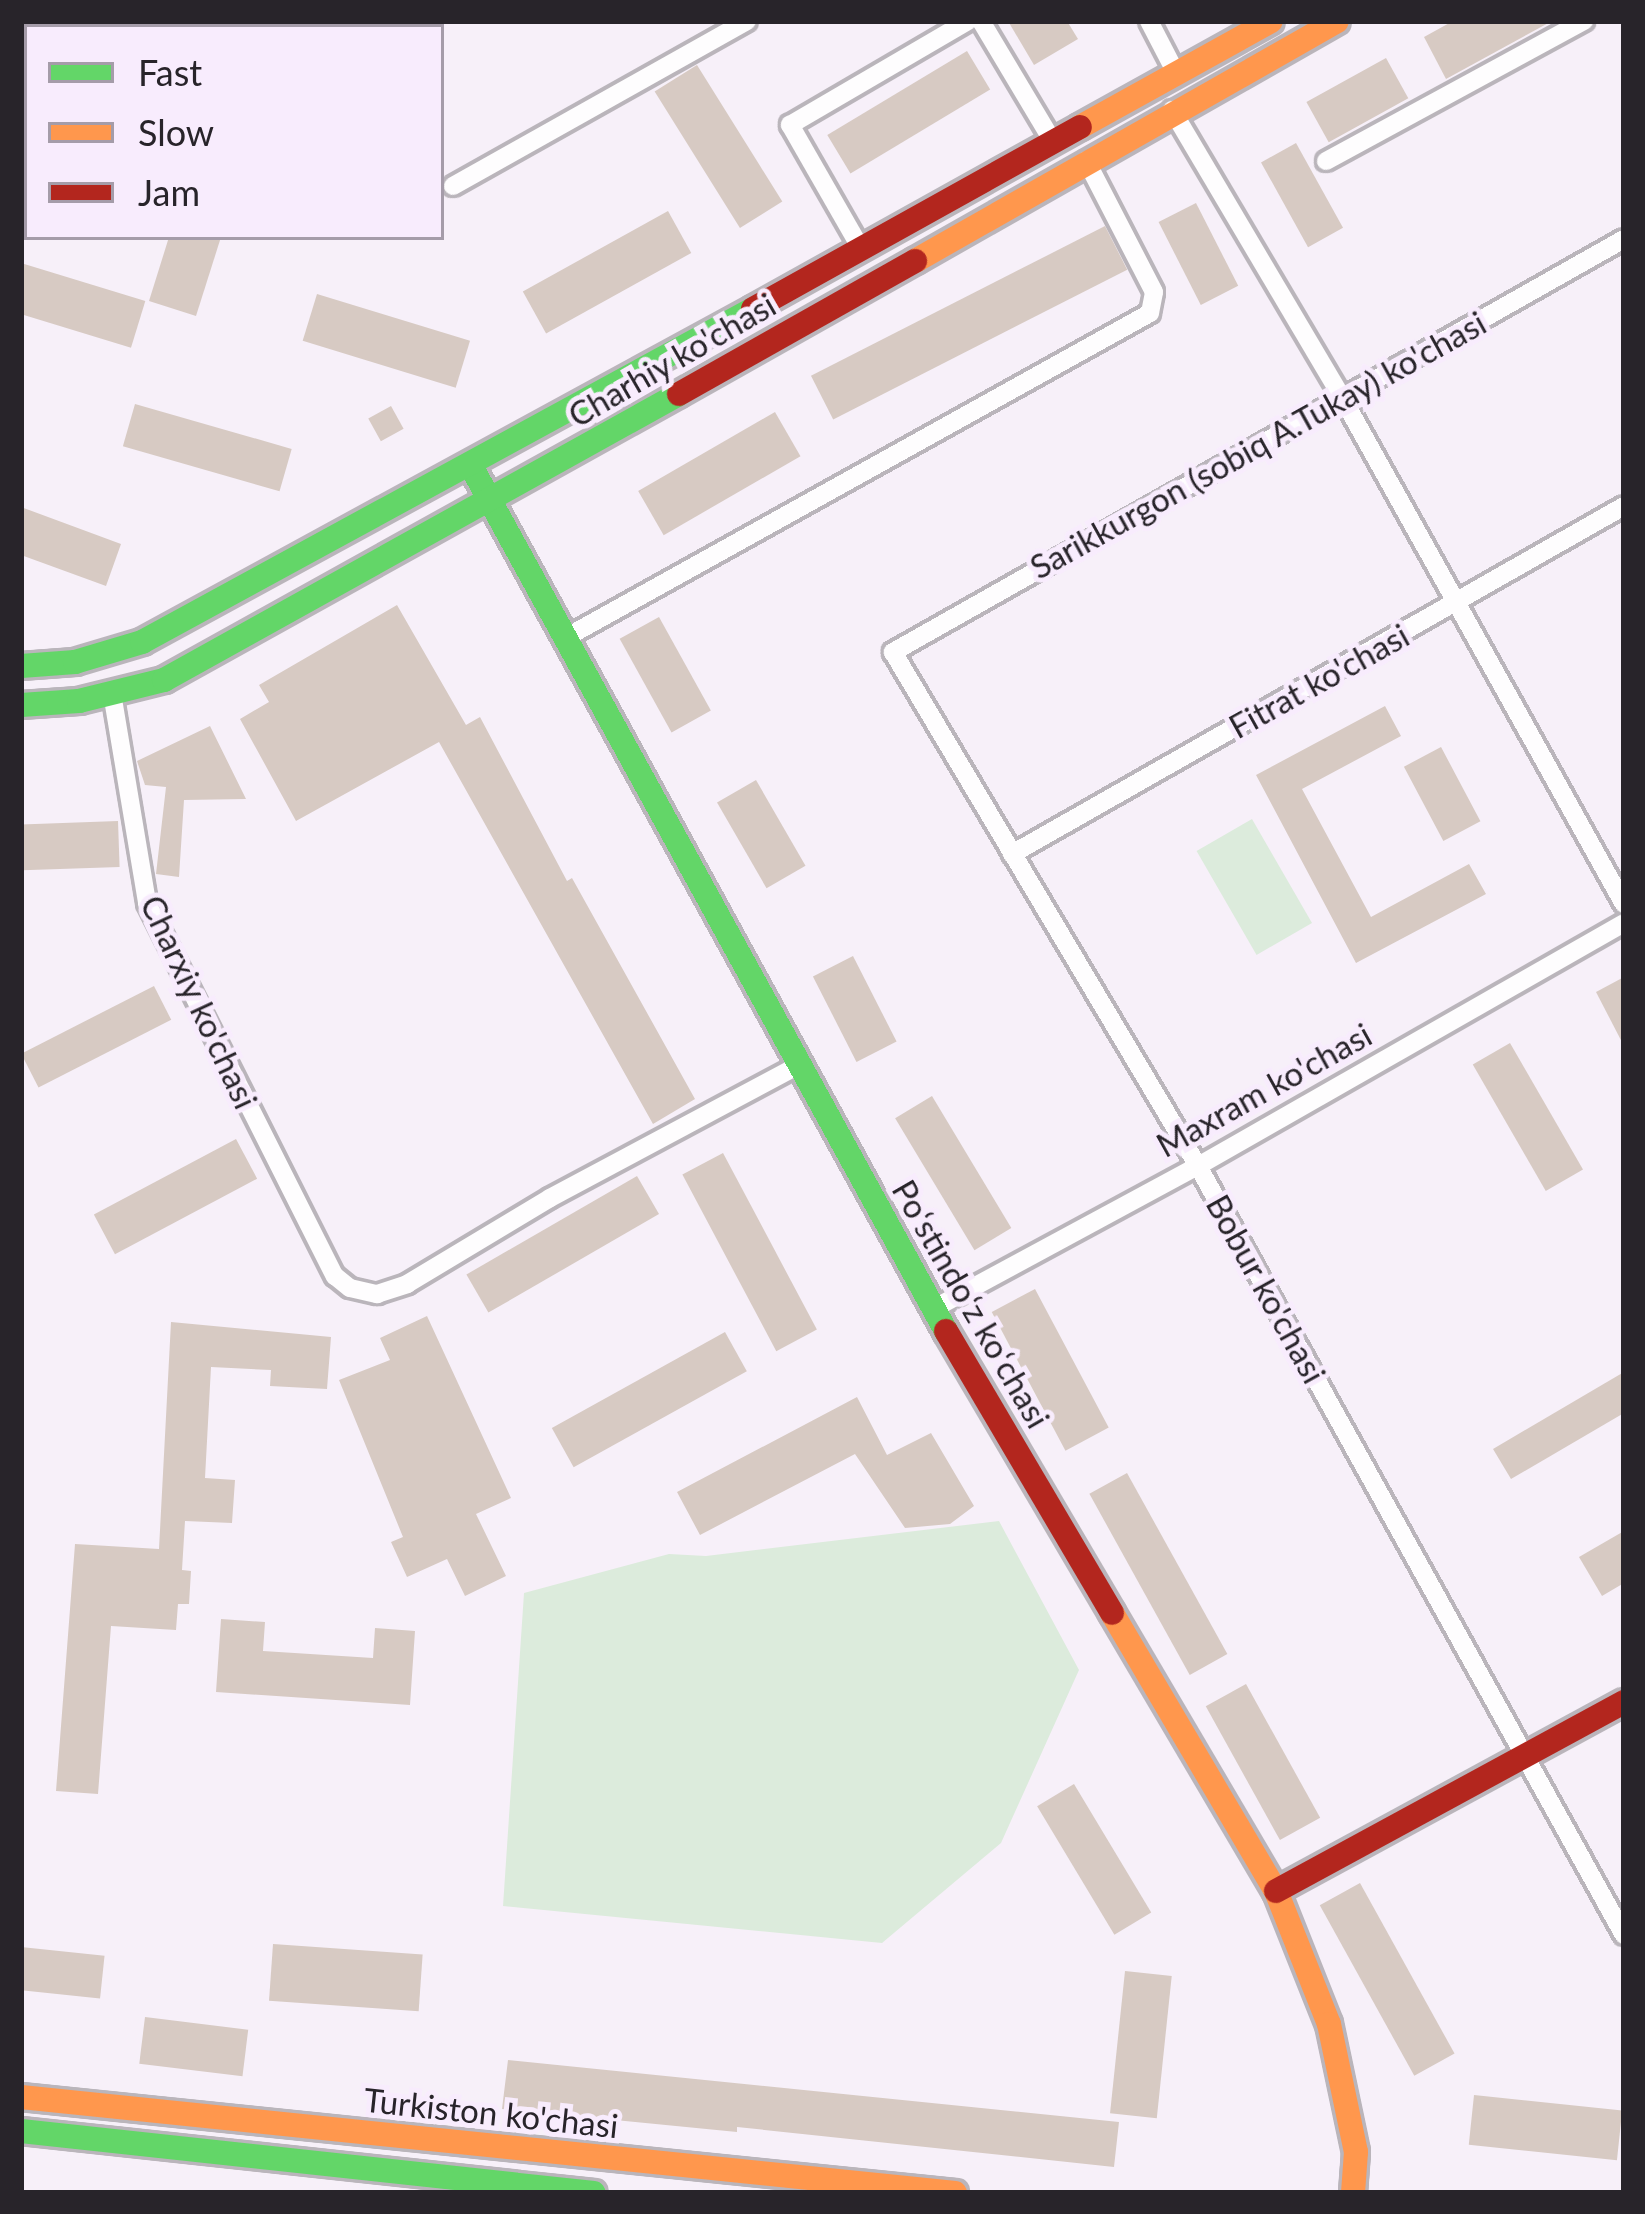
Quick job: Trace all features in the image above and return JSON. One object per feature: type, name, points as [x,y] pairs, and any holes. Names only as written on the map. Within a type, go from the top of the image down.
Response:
[{"type":"main road","name":"Charhiy ko'chasi","points":[[21,666],[75,662],[142,642],[471,466],[1271,21]]},
{"type":"main road","name":"Charhiy ko'chasi","points":[[21,705],[112,693],[164,680],[491,501],[1172,110],[1336,21]]},
{"type":"main road","name":"Poʻstindoʻz koʻchasi","points":[[471,466],[933,1309],[1276,1891],[1330,2024],[1356,2152],[1353,2193]]},
{"type":"main road","points":[[1276,1891],[1624,1702]]},
{"type":"main road","name":"Turkiston ko'chasi","points":[[21,2097],[955,2193]]},
{"type":"main road","name":"Turkiston ko'chasi","points":[[21,2131],[594,2193]]},
{"type":"street","points":[[453,186],[747,21]]},
{"type":"street","points":[[860,247],[790,124],[968,21]]},
{"type":"street","points":[[981,21],[1053,142]]},
{"type":"street","points":[[1148,21],[1176,73]]},
{"type":"street","points":[[1326,161],[1554,28],[1584,21]]},
{"type":"street","points":[[1172,110],[1342,398],[1624,904]]},
{"type":"street","points":[[565,638],[1150,314],[1154,292],[1086,160]]},
{"type":"street","name":"Sarikkurgon (sobiq A.Tukay) ko'chasi","points":[[893,652],[1624,238]]},
{"type":"street","name":"Fitrat ko'chasi","points":[[1012,854],[1624,506]]},
{"type":"street","name":"Bobur ko'chasi","points":[[893,652],[1198,1166],[1624,1935]]},
{"type":"street","name":"Charxiy ko'chasi","points":[[112,693],[147,903],[335,1276],[350,1288],[376,1294],[407,1284],[550,1198],[800,1065]]},
{"type":"street","name":"Maxram ko'chasi","points":[[933,1309],[1198,1166],[1624,923]]},
{"type":"green space","points":[[1252,819],[1312,923],[1257,955],[1197,851]]},
{"type":"green space","points":[[999,1521],[1079,1670],[1001,1843],[882,1943],[503,1906],[524,1593],[669,1554],[706,1556]]},
{"type":"building","points":[[1008,21],[1067,21],[1078,39],[1034,65]]},
{"type":"building","points":[[1453,21],[1552,21],[1446,79],[1424,37]]},
{"type":"building","points":[[967,51],[990,90],[850,174],[827,135]]},
{"type":"building","points":[[1386,58],[1408,98],[1329,142],[1306,102]]},
{"type":"building","points":[[697,65],[782,202],[740,228],[655,91]]},
{"type":"building","points":[[1296,143],[1343,228],[1308,247],[1261,162]]},
{"type":"building","points":[[1196,203],[1238,286],[1201,305],[1159,222]]},
{"type":"building","points":[[668,211],[691,253],[546,333],[523,291]]},
{"type":"building","points":[[1105,226],[1127,270],[833,419],[811,376]]},
{"type":"building","points":[[168,240],[220,240],[196,316],[149,301]]},
{"type":"building","points":[[21,263],[145,301],[131,348],[21,314]]},
{"type":"building","points":[[317,294],[470,341],[456,388],[303,341]]},
{"type":"building","points":[[135,404],[292,449],[280,491],[123,446]]},
{"type":"building","points":[[391,406],[404,429],[381,441],[368,419]]},
{"type":"building","points":[[775,412],[800,456],[664,535],[638,491]]},
{"type":"building","points":[[21,507],[121,544],[106,586],[21,555]]},
{"type":"building","points":[[397,605],[466,725],[480,717],[567,881],[572,878],[695,1099],[653,1124],[439,742],[296,821],[240,719],[269,702],[259,685]]},
{"type":"building","points":[[659,617],[711,711],[672,732],[620,639]]},
{"type":"building","points":[[1385,706],[1401,736],[1302,789],[1371,917],[1469,864],[1486,894],[1356,963],[1256,775]]},
{"type":"building","points":[[210,726],[246,799],[184,800],[179,877],[156,874],[166,787],[145,785],[137,761]]},
{"type":"building","points":[[1441,747],[1480,821],[1443,841],[1404,767]]},
{"type":"building","points":[[756,780],[806,866],[767,888],[717,803]]},
{"type":"building","points":[[118,821],[120,867],[23,870],[21,824]]},
{"type":"building","points":[[853,956],[897,1042],[856,1062],[813,976]]},
{"type":"building","points":[[1624,977],[1624,1046],[1596,992]]},
{"type":"building","points":[[154,986],[171,1020],[38,1088],[21,1054]]},
{"type":"building","points":[[1510,1043],[1583,1169],[1546,1191],[1473,1064]]},
{"type":"building","points":[[932,1096],[1011,1228],[974,1250],[895,1118]]},
{"type":"building","points":[[236,1139],[257,1179],[115,1254],[94,1215]]},
{"type":"building","points":[[723,1153],[817,1330],[776,1351],[682,1175]]},
{"type":"building","points":[[637,1176],[659,1214],[488,1313],[466,1274]]},
{"type":"building","points":[[1035,1289],[1109,1428],[1065,1451],[992,1312]]},
{"type":"building","points":[[427,1316],[511,1498],[476,1514],[506,1576],[465,1596],[447,1559],[407,1577],[391,1542],[403,1537],[339,1380],[390,1360],[380,1338]]},
{"type":"building","points":[[171,1322],[331,1337],[327,1389],[270,1386],[271,1370],[211,1367],[205,1478],[235,1480],[232,1523],[185,1521],[182,1570],[191,1571],[189,1604],[178,1604],[176,1630],[111,1626],[98,1794],[56,1791],[75,1544],[159,1549]]},
{"type":"building","points":[[725,1332],[747,1371],[574,1467],[552,1428]]},
{"type":"building","points":[[1624,1372],[1624,1413],[1511,1479],[1493,1449]]},
{"type":"building","points":[[857,1397],[887,1455],[931,1433],[974,1506],[950,1524],[905,1528],[855,1454],[700,1535],[677,1492]]},
{"type":"building","points":[[1127,1473],[1227,1654],[1190,1675],[1089,1494]]},
{"type":"building","points":[[1624,1531],[1624,1583],[1602,1596],[1579,1557]]},
{"type":"building","points":[[221,1619],[265,1622],[263,1651],[373,1658],[375,1628],[415,1631],[410,1705],[216,1692]]},
{"type":"building","points":[[1246,1684],[1320,1818],[1280,1840],[1206,1706]]},
{"type":"building","points":[[1074,1784],[1151,1913],[1114,1935],[1037,1806]]},
{"type":"building","points":[[1360,1883],[1455,2054],[1414,2076],[1320,1905]]},
{"type":"building","points":[[273,1944],[423,1954],[419,2011],[269,2001]]},
{"type":"building","points":[[21,1947],[105,1956],[100,1999],[21,1990]]},
{"type":"building","points":[[1125,1971],[1172,1976],[1157,2118],[1110,2113]]},
{"type":"building","points":[[145,2017],[248,2030],[242,2076],[139,2064]]},
{"type":"building","points":[[508,2060],[1119,2122],[1114,2167],[737,2127],[737,2132],[502,2109]]},
{"type":"building","points":[[1474,2095],[1622,2111],[1617,2160],[1469,2145]]},
{"type":"traffic: fast","points":[[21,666],[75,662],[142,642],[753,309]]},
{"type":"traffic: fast","points":[[21,705],[79,701],[164,680],[679,394]]},
{"type":"traffic: fast","points":[[471,466],[946,1331]]},
{"type":"traffic: fast","points":[[21,2131],[594,2193]]},
{"type":"traffic: slow","points":[[1080,127],[1271,21]]},
{"type":"traffic: slow","points":[[915,261],[1337,21]]},
{"type":"traffic: slow","points":[[1112,1613],[1276,1891],[1329,2024],[1356,2152],[1353,2193]]},
{"type":"traffic: slow","points":[[21,2097],[955,2193]]},
{"type":"traffic: jam","points":[[753,309],[1080,127]]},
{"type":"traffic: jam","points":[[679,394],[915,261]]},
{"type":"traffic: jam","points":[[946,1331],[1112,1613]]},
{"type":"traffic: jam","points":[[1276,1891],[1624,1702]]}]
